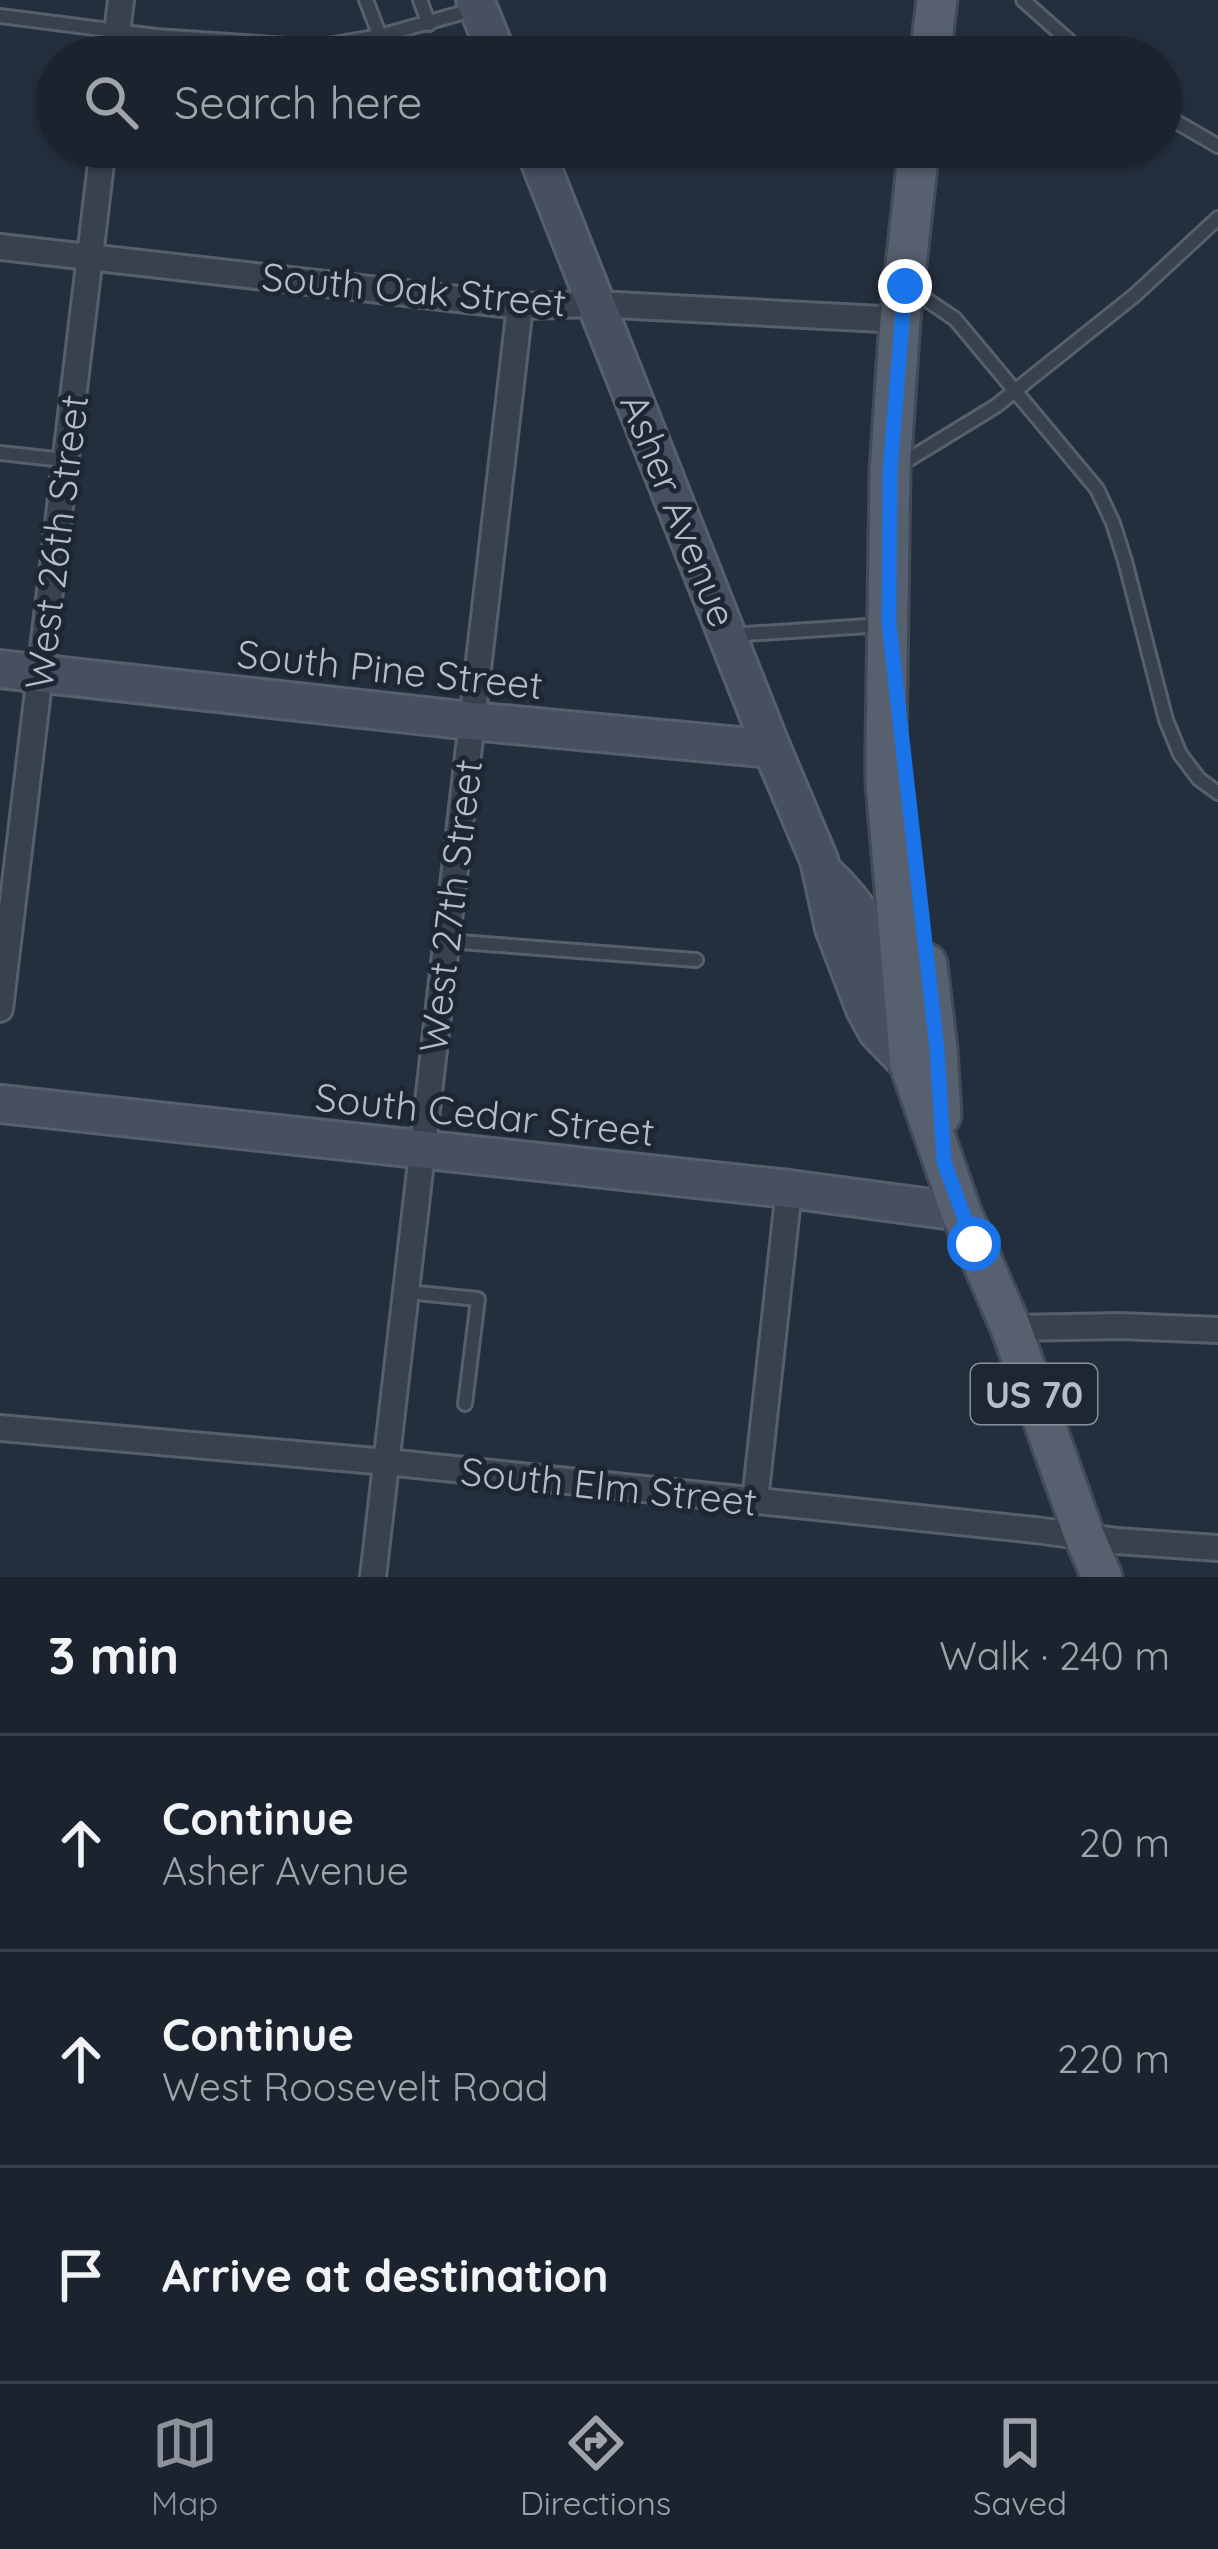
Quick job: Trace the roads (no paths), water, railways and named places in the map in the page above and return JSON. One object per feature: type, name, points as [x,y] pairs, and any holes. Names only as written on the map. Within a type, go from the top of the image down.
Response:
[{"type":"main road","points":[[933,36],[937,0]]},
{"type":"main road","points":[[477,4],[490,36]]},
{"type":"main road","name":"Asher Avenue","points":[[542,168],[823,872],[846,892],[879,947],[910,1065],[961,1212],[1010,1328],[1102,1577]]},
{"type":"main road","name":"US 70","points":[[910,1065],[886,783],[890,471],[918,168]]},
{"type":"main road","name":"US 70","points":[[889,624],[937,1049],[944,1162]]},
{"type":"main road","name":"South Pine Street","points":[[0,669],[772,749]]},
{"type":"main road","name":"South Cedar Street","points":[[0,1104],[789,1189],[961,1212]]},
{"type":"street","points":[[117,36],[121,0]]},
{"type":"street","name":"West 26th Street","points":[[0,1010],[7,892],[40,673],[100,168]]},
{"type":"street","name":"South Oak Street","points":[[0,247],[520,306],[902,303]]},
{"type":"street","name":"West 27th Street","points":[[374,1577],[520,306]]},
{"type":"street","points":[[754,1501],[789,1189]]},
{"type":"street","points":[[1010,1328],[1218,1330]]},
{"type":"street","name":"South Elm Street","points":[[0,1428],[386,1462],[1218,1548]]},
{"type":"lane","points":[[366,0],[380,36],[429,24],[477,4]]},
{"type":"lane","points":[[420,0],[429,24]]},
{"type":"lane","points":[[1023,0],[1063,36]]},
{"type":"lane","points":[[0,16],[89,25],[105,36]]},
{"type":"lane","points":[[1182,125],[1218,146]]},
{"type":"lane","points":[[890,471],[996,406],[1135,295],[1218,218]]},
{"type":"lane","points":[[902,303],[937,304],[955,319],[1097,489],[1125,561],[1166,720],[1180,754],[1199,779],[1218,793]]},
{"type":"lane","points":[[0,453],[66,460]]},
{"type":"lane","points":[[728,635],[889,624]]},
{"type":"lane","points":[[446,941],[696,960]]},
{"type":"lane","points":[[406,1292],[478,1299],[465,1404]]}]
